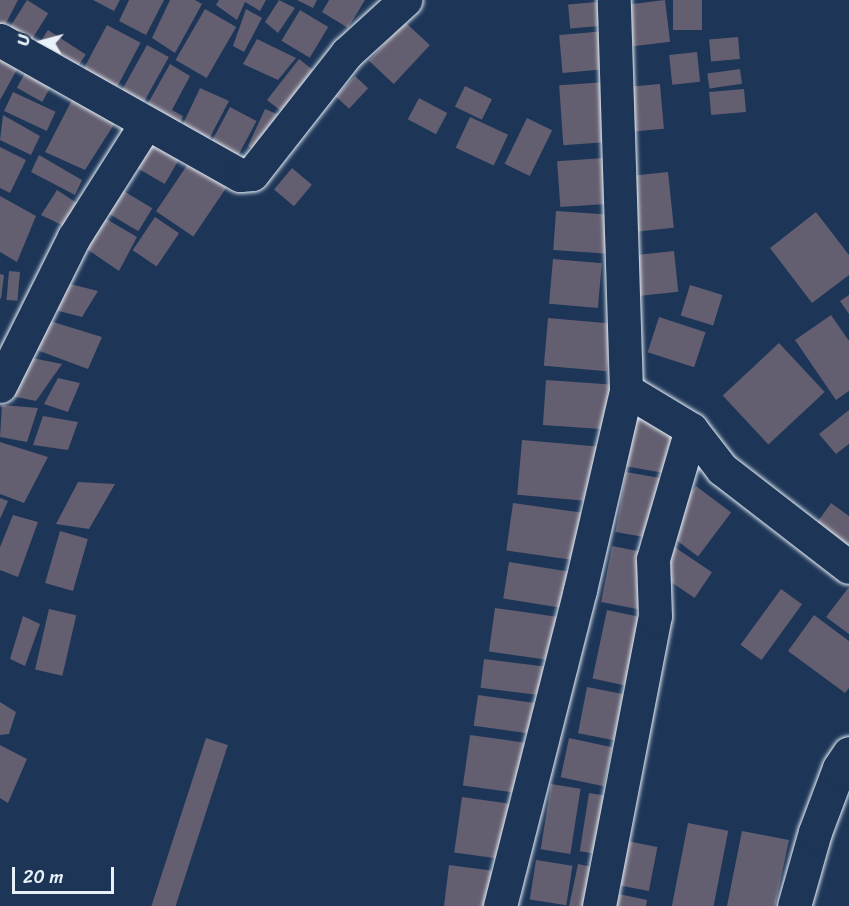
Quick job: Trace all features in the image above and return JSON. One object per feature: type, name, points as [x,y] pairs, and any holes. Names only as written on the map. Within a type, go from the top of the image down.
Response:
[{"type":"street","points":[[0,40],[240,175],[252,174],[347,53],[405,0]]},
{"type":"street","points":[[500,906],[580,590],[626,390],[614,0]]},
{"type":"street","points":[[0,386],[74,237],[146,123]]},
{"type":"street","points":[[626,390],[692,429],[722,469],[849,567]]},
{"type":"street","points":[[599,906],[655,616],[653,559],[692,429]]},
{"type":"street","points":[[794,906],[815,832],[839,768],[849,753]]},
{"type":"building","points":[[0,0],[18,0],[2,31],[0,30]]},
{"type":"building","points":[[27,0],[48,13],[24,51],[3,38]]},
{"type":"building","points":[[93,0],[120,0],[114,11]]},
{"type":"building","points":[[129,0],[164,0],[146,35],[119,21]]},
{"type":"building","points":[[170,0],[195,0],[202,4],[175,53],[152,38]]},
{"type":"building","points":[[219,0],[266,0],[260,11],[245,2],[237,20],[216,5]]},
{"type":"building","points":[[279,0],[295,8],[278,33],[265,22]]},
{"type":"building","points":[[297,0],[317,0],[313,8]]},
{"type":"building","points":[[329,0],[365,0],[348,28],[322,12]]},
{"type":"building","points":[[665,0],[670,42],[633,46],[628,5]]},
{"type":"building","points":[[673,0],[702,0],[702,30],[673,30]]},
{"type":"building","points":[[597,2],[599,26],[570,28],[568,5]]},
{"type":"building","points":[[205,9],[236,27],[207,78],[176,60]]},
{"type":"building","points":[[246,9],[262,18],[244,52],[233,46]]},
{"type":"building","points":[[300,10],[328,27],[310,58],[281,41]]},
{"type":"building","points":[[405,22],[430,45],[394,84],[369,61]]},
{"type":"building","points":[[107,25],[141,43],[113,95],[79,77]]},
{"type":"building","points":[[48,30],[86,55],[70,79],[32,54]]},
{"type":"building","points":[[606,31],[609,69],[562,73],[559,35]]},
{"type":"building","points":[[738,37],[740,59],[711,61],[709,40]]},
{"type":"building","points":[[257,39],[296,58],[278,80],[243,64]]},
{"type":"building","points":[[0,45],[24,57],[0,100]]},
{"type":"building","points":[[147,45],[169,57],[139,111],[117,99]]},
{"type":"building","points":[[697,52],[700,82],[672,85],[669,55]]},
{"type":"building","points":[[299,59],[321,76],[289,117],[267,100]]},
{"type":"building","points":[[170,64],[190,76],[172,110],[183,116],[176,133],[142,114]]},
{"type":"building","points":[[29,66],[54,80],[42,102],[17,88]]},
{"type":"building","points":[[740,69],[742,84],[709,88],[707,74]]},
{"type":"building","points":[[355,76],[368,88],[349,109],[336,96]]},
{"type":"building","points":[[607,82],[611,142],[563,145],[559,85]]},
{"type":"building","points":[[660,84],[664,129],[633,132],[629,87]]},
{"type":"building","points":[[465,86],[492,99],[482,120],[455,107]]},
{"type":"building","points":[[200,88],[229,101],[208,141],[183,124]]},
{"type":"building","points":[[744,89],[746,112],[711,115],[709,92]]},
{"type":"building","points":[[13,92],[56,112],[47,131],[4,111]]},
{"type":"building","points":[[75,94],[120,115],[85,170],[45,152]]},
{"type":"building","points":[[419,98],[447,113],[436,134],[408,119]]},
{"type":"building","points":[[230,107],[256,121],[235,162],[208,148]]},
{"type":"building","points":[[265,109],[284,117],[262,153],[248,146]]},
{"type":"building","points":[[3,115],[40,136],[31,155],[0,140]]},
{"type":"building","points":[[470,117],[508,135],[494,166],[456,148]]},
{"type":"building","points":[[527,118],[552,130],[530,176],[505,164]]},
{"type":"building","points":[[148,127],[185,148],[165,184],[128,163]]},
{"type":"building","points":[[0,147],[26,160],[10,193],[0,188]]},
{"type":"building","points":[[39,155],[82,180],[75,195],[31,172]]},
{"type":"building","points":[[194,155],[231,180],[193,237],[156,211]]},
{"type":"building","points":[[603,158],[606,204],[560,207],[557,161]]},
{"type":"building","points":[[292,168],[312,185],[294,206],[274,189]]},
{"type":"building","points":[[668,172],[674,228],[633,232],[627,176]]},
{"type":"building","points":[[112,184],[152,208],[138,231],[98,207]]},
{"type":"building","points":[[57,190],[83,207],[70,229],[41,215]]},
{"type":"building","points":[[0,196],[36,216],[17,262],[0,252]]},
{"type":"building","points":[[556,211],[611,215],[608,254],[553,250]]},
{"type":"building","points":[[816,212],[849,255],[849,275],[812,303],[770,248]]},
{"type":"building","points":[[96,213],[137,237],[119,271],[75,241]]},
{"type":"building","points":[[155,217],[179,233],[157,266],[133,250]]},
{"type":"building","points":[[674,251],[678,292],[632,297],[627,256]]},
{"type":"building","points":[[553,259],[602,263],[598,308],[549,304]]},
{"type":"building","points":[[9,271],[20,272],[17,301],[6,300]]},
{"type":"building","points":[[0,274],[4,275],[1,299],[0,298]]},
{"type":"building","points":[[70,284],[98,291],[82,317],[55,310]]},
{"type":"building","points":[[690,285],[723,295],[713,326],[681,316]]},
{"type":"building","points":[[849,295],[849,314],[840,301]]},
{"type":"building","points":[[831,315],[849,341],[849,391],[836,400],[795,340]]},
{"type":"building","points":[[659,317],[706,332],[694,367],[648,352]]},
{"type":"building","points":[[40,318],[102,337],[88,369],[26,346]]},
{"type":"building","points":[[548,318],[611,323],[607,371],[544,366]]},
{"type":"building","points":[[779,343],[825,392],[768,445],[723,396]]},
{"type":"building","points":[[22,356],[62,364],[36,401],[1,394]]},
{"type":"building","points":[[58,378],[80,383],[68,412],[44,404]]},
{"type":"building","points":[[546,380],[611,385],[608,429],[543,425]]},
{"type":"building","points":[[2,405],[38,408],[27,442],[0,437]]},
{"type":"building","points":[[849,410],[849,444],[836,454],[819,434]]},
{"type":"building","points":[[635,415],[674,422],[665,473],[626,466]]},
{"type":"building","points":[[43,416],[78,422],[68,450],[33,445]]},
{"type":"building","points":[[522,440],[598,447],[593,501],[517,495]]},
{"type":"building","points":[[0,442],[48,457],[24,503],[0,494]]},
{"type":"building","points":[[626,472],[661,478],[651,538],[615,532]]},
{"type":"building","points":[[78,482],[115,484],[89,529],[56,524]]},
{"type":"building","points":[[696,486],[731,512],[698,556],[663,530]]},
{"type":"building","points":[[0,498],[8,501],[0,519]]},
{"type":"building","points":[[513,503],[581,513],[575,560],[506,551]]},
{"type":"building","points":[[831,503],[849,516],[849,548],[809,534]]},
{"type":"building","points":[[13,515],[38,522],[18,577],[0,570],[0,547]]},
{"type":"building","points":[[60,531],[88,539],[73,591],[45,583]]},
{"type":"building","points":[[612,546],[649,553],[638,609],[601,602]]},
{"type":"building","points":[[673,546],[712,572],[695,598],[656,572]]},
{"type":"building","points":[[509,562],[568,571],[562,608],[503,599]]},
{"type":"building","points":[[849,587],[849,634],[826,617]]},
{"type":"building","points":[[781,589],[802,604],[761,660],[740,645]]},
{"type":"building","points":[[495,608],[560,617],[554,661],[489,652]]},
{"type":"building","points":[[49,609],[76,615],[62,676],[35,669]]},
{"type":"building","points":[[607,610],[641,617],[627,686],[592,678]]},
{"type":"building","points":[[814,615],[849,641],[849,688],[845,693],[788,651]]},
{"type":"building","points":[[23,616],[40,624],[25,666],[10,659]]},
{"type":"building","points":[[484,659],[549,667],[545,696],[480,688]]},
{"type":"building","points":[[587,687],[624,694],[615,740],[578,733]]},
{"type":"building","points":[[478,695],[543,704],[539,735],[474,726]]},
{"type":"building","points":[[0,702],[16,712],[9,734],[0,735]]},
{"type":"building","points":[[470,735],[532,744],[525,794],[463,786]]},
{"type":"building","points":[[206,738],[228,745],[176,906],[151,906]]},
{"type":"building","points":[[569,738],[612,747],[604,786],[561,777]]},
{"type":"building","points":[[0,745],[27,759],[8,803],[0,798]]},
{"type":"building","points":[[551,784],[581,789],[570,854],[541,849]]},
{"type":"building","points":[[589,793],[613,797],[603,855],[580,851]]},
{"type":"building","points":[[462,797],[514,804],[507,860],[454,852]]},
{"type":"building","points":[[688,823],[728,831],[714,906],[672,906]]},
{"type":"building","points":[[742,831],[789,840],[775,906],[727,906]]},
{"type":"building","points":[[627,841],[657,847],[649,891],[618,885]]},
{"type":"building","points":[[536,860],[573,866],[566,905],[530,900]]},
{"type":"building","points":[[578,864],[602,869],[595,906],[569,906]]},
{"type":"building","points":[[449,865],[495,871],[490,906],[444,906]]},
{"type":"building","points":[[614,893],[647,900],[646,906],[611,906]]}]
